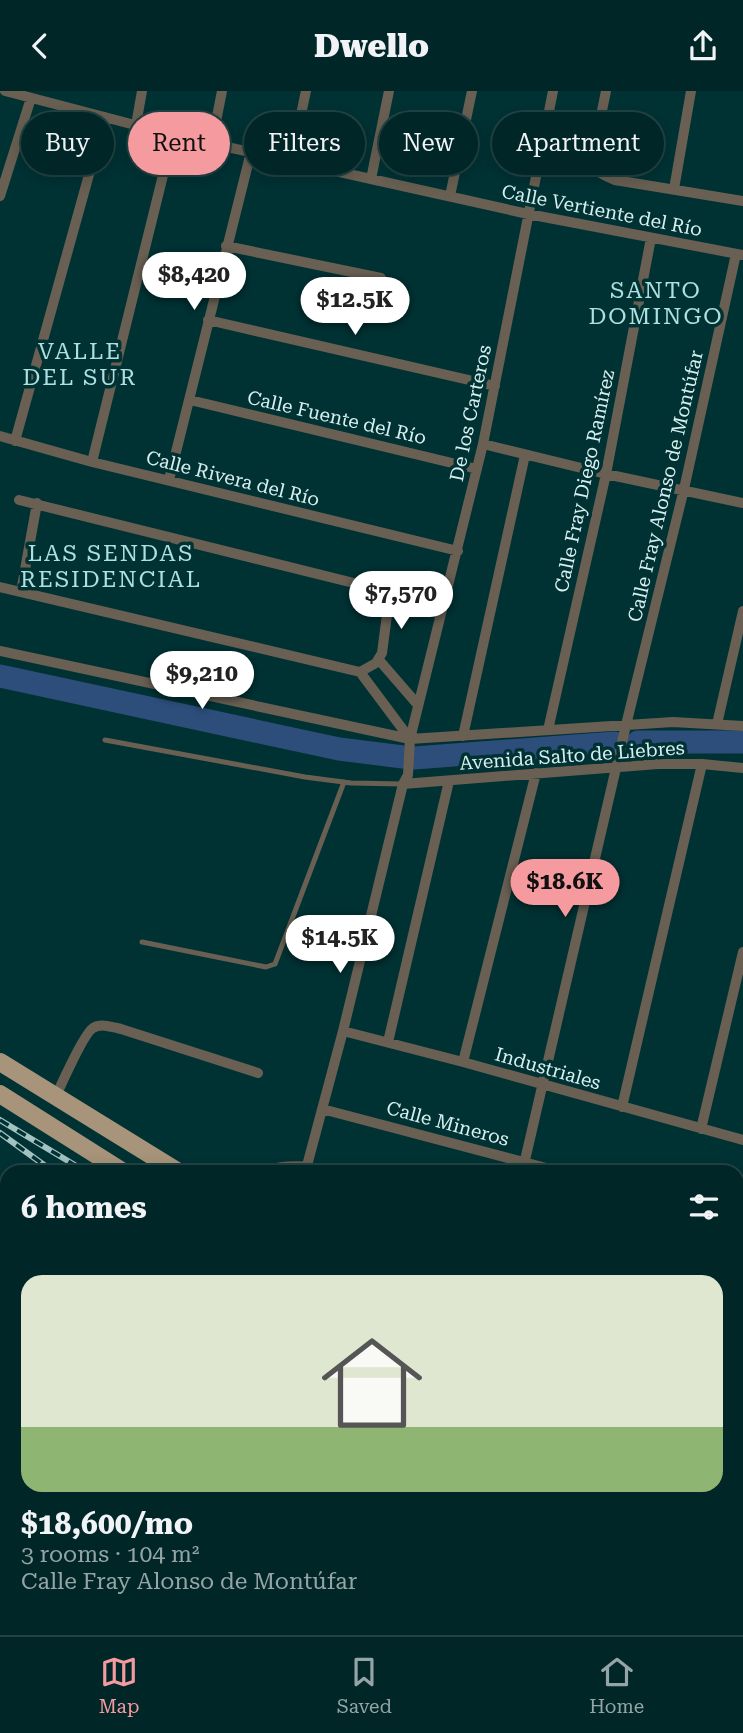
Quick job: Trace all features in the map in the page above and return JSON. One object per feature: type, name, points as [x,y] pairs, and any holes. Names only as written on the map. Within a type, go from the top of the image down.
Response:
[{"type":"main road","points":[[0,1062],[167,1165]]},
{"type":"main road","points":[[0,1094],[112,1165]]},
{"type":"street","name":"Calle Vertiente del Río","points":[[5,91],[86,112]]},
{"type":"street","points":[[138,112],[142,91]]},
{"type":"street","points":[[218,112],[222,91]]},
{"type":"street","points":[[301,112],[306,91]]},
{"type":"street","points":[[371,179],[389,91]]},
{"type":"street","points":[[450,196],[472,91]]},
{"type":"street","name":"De los Carteros","points":[[307,1165],[405,779],[409,744],[418,705],[483,444],[553,91]]},
{"type":"street","points":[[606,91],[593,155],[597,172],[615,180],[743,201]]},
{"type":"street","points":[[674,189],[691,91]]},
{"type":"street","points":[[0,196],[31,98]]},
{"type":"street","points":[[15,441],[89,175]]},
{"type":"street","points":[[92,462],[163,175]]},
{"type":"street","points":[[169,480],[245,175]]},
{"type":"street","name":"Calle Vertiente del Río","points":[[354,175],[528,214],[739,254]]},
{"type":"street","name":"Calle Fray Diego Ramírez","points":[[548,730],[606,474],[651,238]]},
{"type":"street","points":[[226,246],[381,278]]},
{"type":"street","name":"Calle Fray Alonso de Montúfar","points":[[523,1165],[739,254]]},
{"type":"street","points":[[208,320],[495,386]]},
{"type":"street","name":"Calle Fuente del Río","points":[[190,400],[477,469]]},
{"type":"street","name":"Calle Rivera del Río","points":[[0,436],[92,462],[458,551]]},
{"type":"street","points":[[483,444],[743,503]]},
{"type":"street","points":[[463,736],[525,455]]},
{"type":"street","points":[[19,500],[414,600]]},
{"type":"street","points":[[21,592],[37,503]]},
{"type":"street","points":[[0,587],[360,671],[409,744]]},
{"type":"street","points":[[360,671],[379,660],[383,649],[390,592]]},
{"type":"street","points":[[717,724],[743,611]]},
{"type":"street","name":"Avenida Salto de Liebres","points":[[0,652],[363,731],[409,744],[463,736],[548,730],[625,730],[673,722],[743,726]]},
{"type":"street","points":[[379,660],[418,705]]},
{"type":"street","points":[[622,1107],[702,764]]},
{"type":"street","name":"Avenida Salto de Liebres","points":[[405,779],[449,781],[618,765],[702,764],[743,768]]},
{"type":"street","points":[[463,1062],[536,773]]},
{"type":"street","points":[[388,1042],[449,781]]},
{"type":"street","points":[[701,1129],[743,952]]},
{"type":"street","points":[[56,1096],[86,1035],[94,1027],[102,1025],[121,1028],[258,1073]]},
{"type":"street","name":"Industriales","points":[[343,1031],[743,1140]]},
{"type":"street","name":"Calle Mineros","points":[[322,1109],[516,1165]]},
{"type":"lane","points":[[105,740],[344,782],[405,779]]},
{"type":"lane","points":[[142,942],[265,967],[275,964],[344,782]]},
{"type":"lane","points":[[274,1165],[295,1165]]},
{"type":"waterway","points":[[0,676],[339,749],[403,757]]},
{"type":"waterway","points":[[638,742],[743,742]]},
{"type":"waterway","points":[[414,758],[615,743]]},
{"type":"railway","points":[[0,1120],[75,1165]]},
{"type":"railway","points":[[0,1133],[44,1165]]},
{"type":"district","name":"SANTO DOMINGO","points":[[656,303]]},
{"type":"district","name":"VALLE DEL SUR","points":[[80,364]]},
{"type":"district","name":"LAS SENDAS RESIDENCIAL","points":[[111,566]]}]
